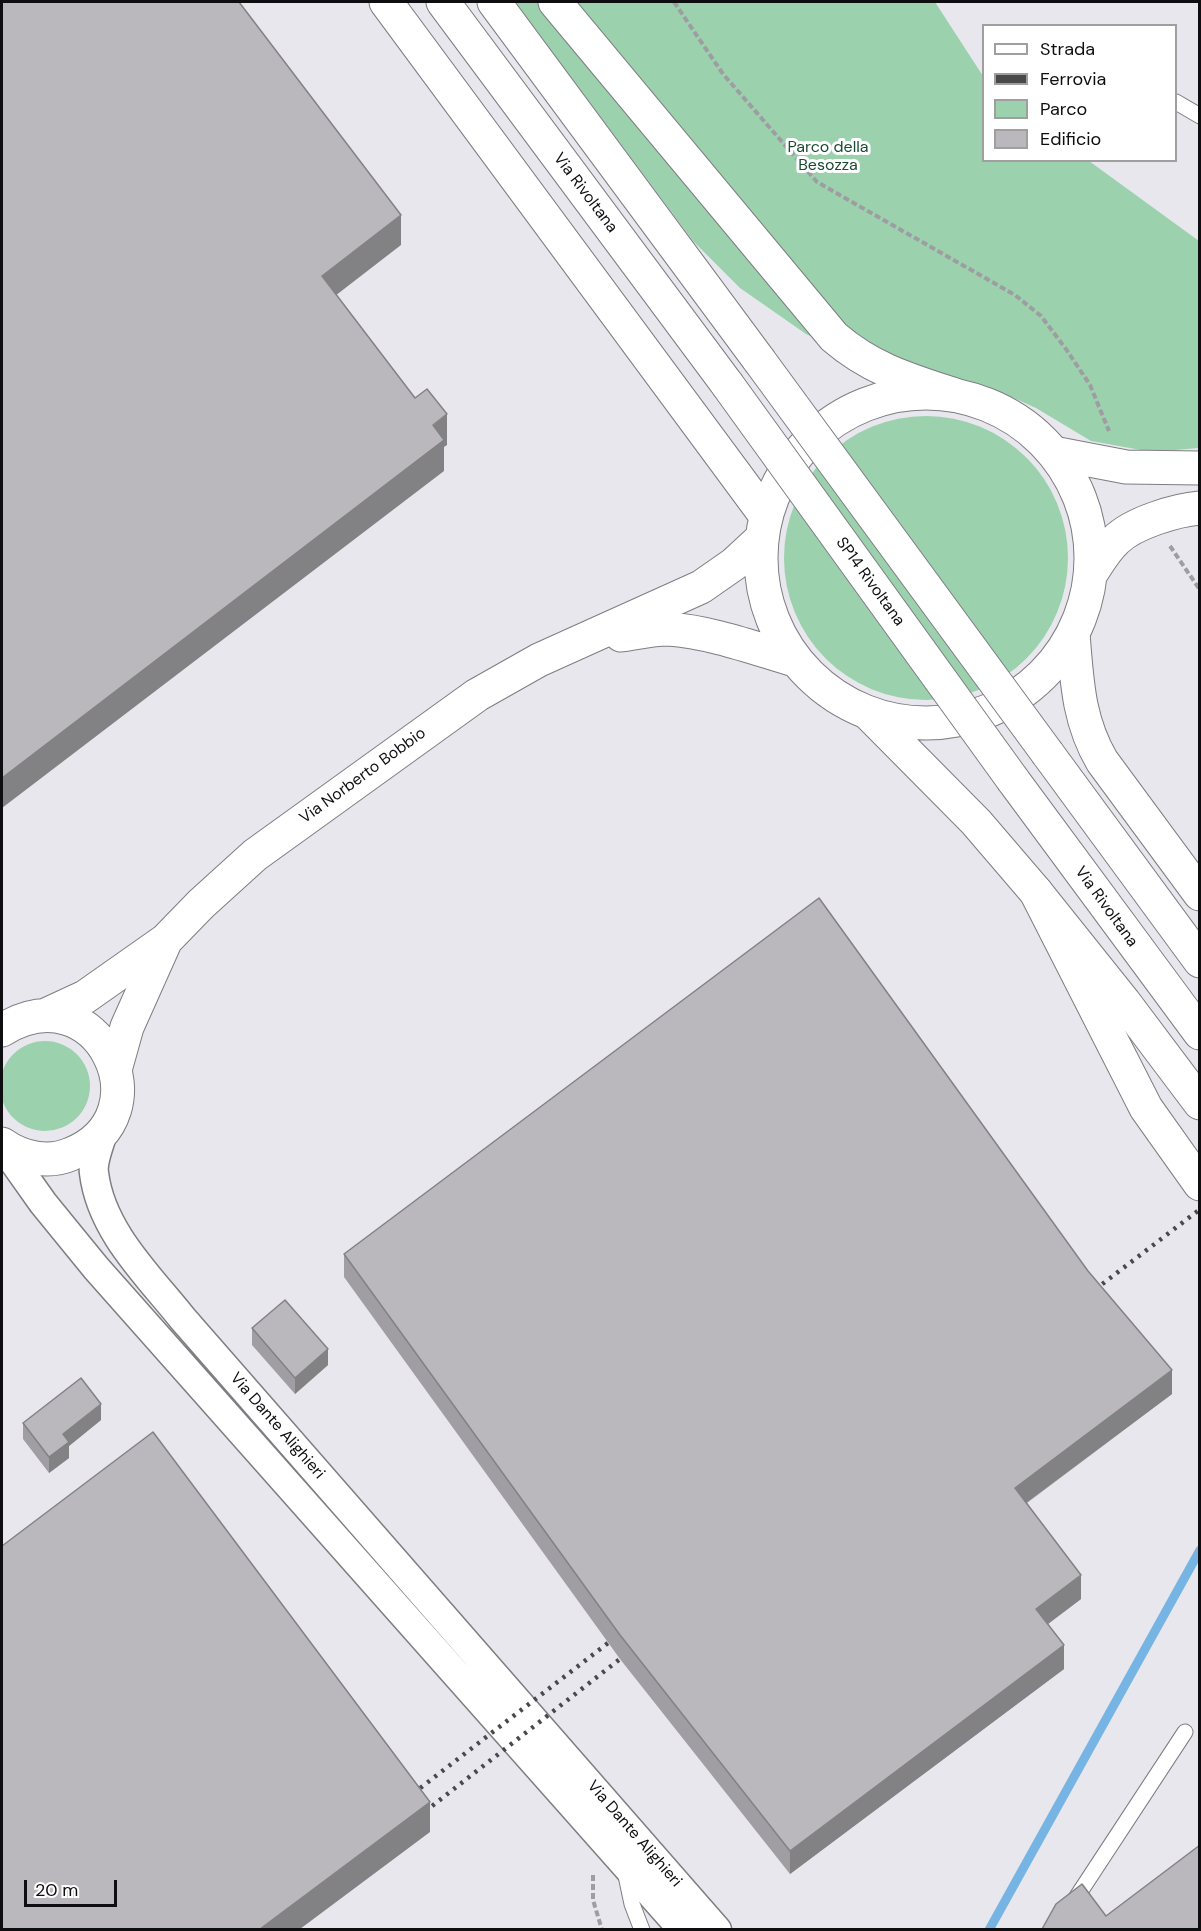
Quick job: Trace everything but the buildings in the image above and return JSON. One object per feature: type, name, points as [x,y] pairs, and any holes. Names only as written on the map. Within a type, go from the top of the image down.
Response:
[{"type":"main road","points":[[386,2],[764,528]]},
{"type":"main road","name":"Via Rivoltana","points":[[443,2],[727,384]]},
{"type":"main road","points":[[494,2],[1200,961]]},
{"type":"main road","points":[[555,2],[834,337],[876,367],[955,395]]},
{"type":"main road","name":"SP14 Rivoltana","points":[[727,384],[1013,780]]},
{"type":"main road","name":"Via Norberto Bobbio","points":[[928,393],[955,395],[1003,412],[1025,426],[1053,453],[1071,480],[1084,510],[1091,548],[1090,574],[1084,605],[1073,634],[1052,666],[1034,684],[1003,705],[980,715],[931,724],[893,721],[869,714],[848,704],[819,685],[795,660],[777,630],[765,597],[760,562],[764,528],[780,480],[794,458],[811,439],[836,419],[865,404],[890,396],[928,393]]},
{"type":"main road","points":[[1053,453],[1126,467],[1200,468]]},
{"type":"main road","name":"Via Norberto Bobbio","points":[[1090,574],[1112,543],[1124,533],[1153,520],[1200,508]]},
{"type":"main road","name":"Via Norberto Bobbio","points":[[46,1015],[85,998],[166,940],[201,904],[255,855],[426,730],[496,682],[700,587],[734,564],[764,528]]},
{"type":"main road","name":"Via Norberto Bobbio","points":[[581,641],[666,629],[712,637],[795,660]]},
{"type":"main road","points":[[1073,634],[1079,700],[1092,742],[1108,770],[1200,894]]},
{"type":"main road","points":[[869,714],[976,822],[1036,892],[1124,1002],[1200,1103]]},
{"type":"main road","name":"Via Rivoltana","points":[[1013,780],[1200,1033]]},
{"type":"main road","points":[[1036,892],[1146,1108],[1200,1184]]},
{"type":"main road","name":"Via Norberto Bobbio","points":[[116,1070],[127,1027],[166,940]]},
{"type":"main road","points":[[2,1030],[22,1018],[46,1015],[61,1016],[87,1028],[105,1047],[116,1070],[117,1096],[110,1121],[103,1132],[81,1150],[54,1159],[39,1159],[23,1156],[2,1145]]},
{"type":"street","name":"Via Dante Alighieri","points":[[103,1132],[93,1171],[103,1210],[121,1242],[183,1319],[371,1534],[541,1748],[624,1862],[683,1929]]},
{"type":"street","name":"Via Dante Alighieri","points":[[2,1145],[43,1203],[96,1268],[348,1552],[717,1929]]},
{"type":"street","points":[[161,1340],[183,1319]]},
{"type":"street","points":[[348,1552],[371,1534]]},
{"type":"lane","points":[[1177,103],[1200,116]]},
{"type":"lane","points":[[1055,1929],[1185,1732]]},
{"type":"lane","name":"Via Dante Alighieri","points":[[624,1862],[628,1891],[642,1929]]},
{"type":"path","points":[[674,2],[723,74],[817,182],[1015,294],[1041,316],[1090,385],[1111,435]]},
{"type":"path","points":[[1167,541],[1200,590]]},
{"type":"green space","name":"Parco della Besozza","points":[[515,2],[935,2],[982,74],[982,162],[1090,162],[1199,241],[1199,448],[1152,452],[1091,441],[1036,408],[987,386],[919,369],[854,357],[806,334],[740,288],[693,241]]},
{"type":"green space","points":[[926,416],[967,422],[993,433],[1016,448],[1036,468],[1051,491],[1062,517],[1068,558],[1062,599],[1051,625],[1036,648],[1016,668],[993,683],[967,694],[926,700],[885,694],[859,683],[836,668],[816,648],[801,625],[790,599],[784,558],[790,517],[801,491],[816,468],[836,448],[859,433],[885,422]]},
{"type":"green space","points":[[45,1041],[62,1045],[77,1054],[86,1069],[90,1086],[86,1103],[77,1118],[62,1127],[45,1131],[28,1127],[13,1118],[4,1103],[0,1086],[4,1069],[13,1054],[28,1045]]},
{"type":"waterway","points":[[989,1930],[1200,1550]]},
{"type":"railway","points":[[1088,1295],[1199,1210]]},
{"type":"railway","points":[[406,1799],[608,1643]]},
{"type":"railway","points":[[418,1817],[620,1659]]}]
